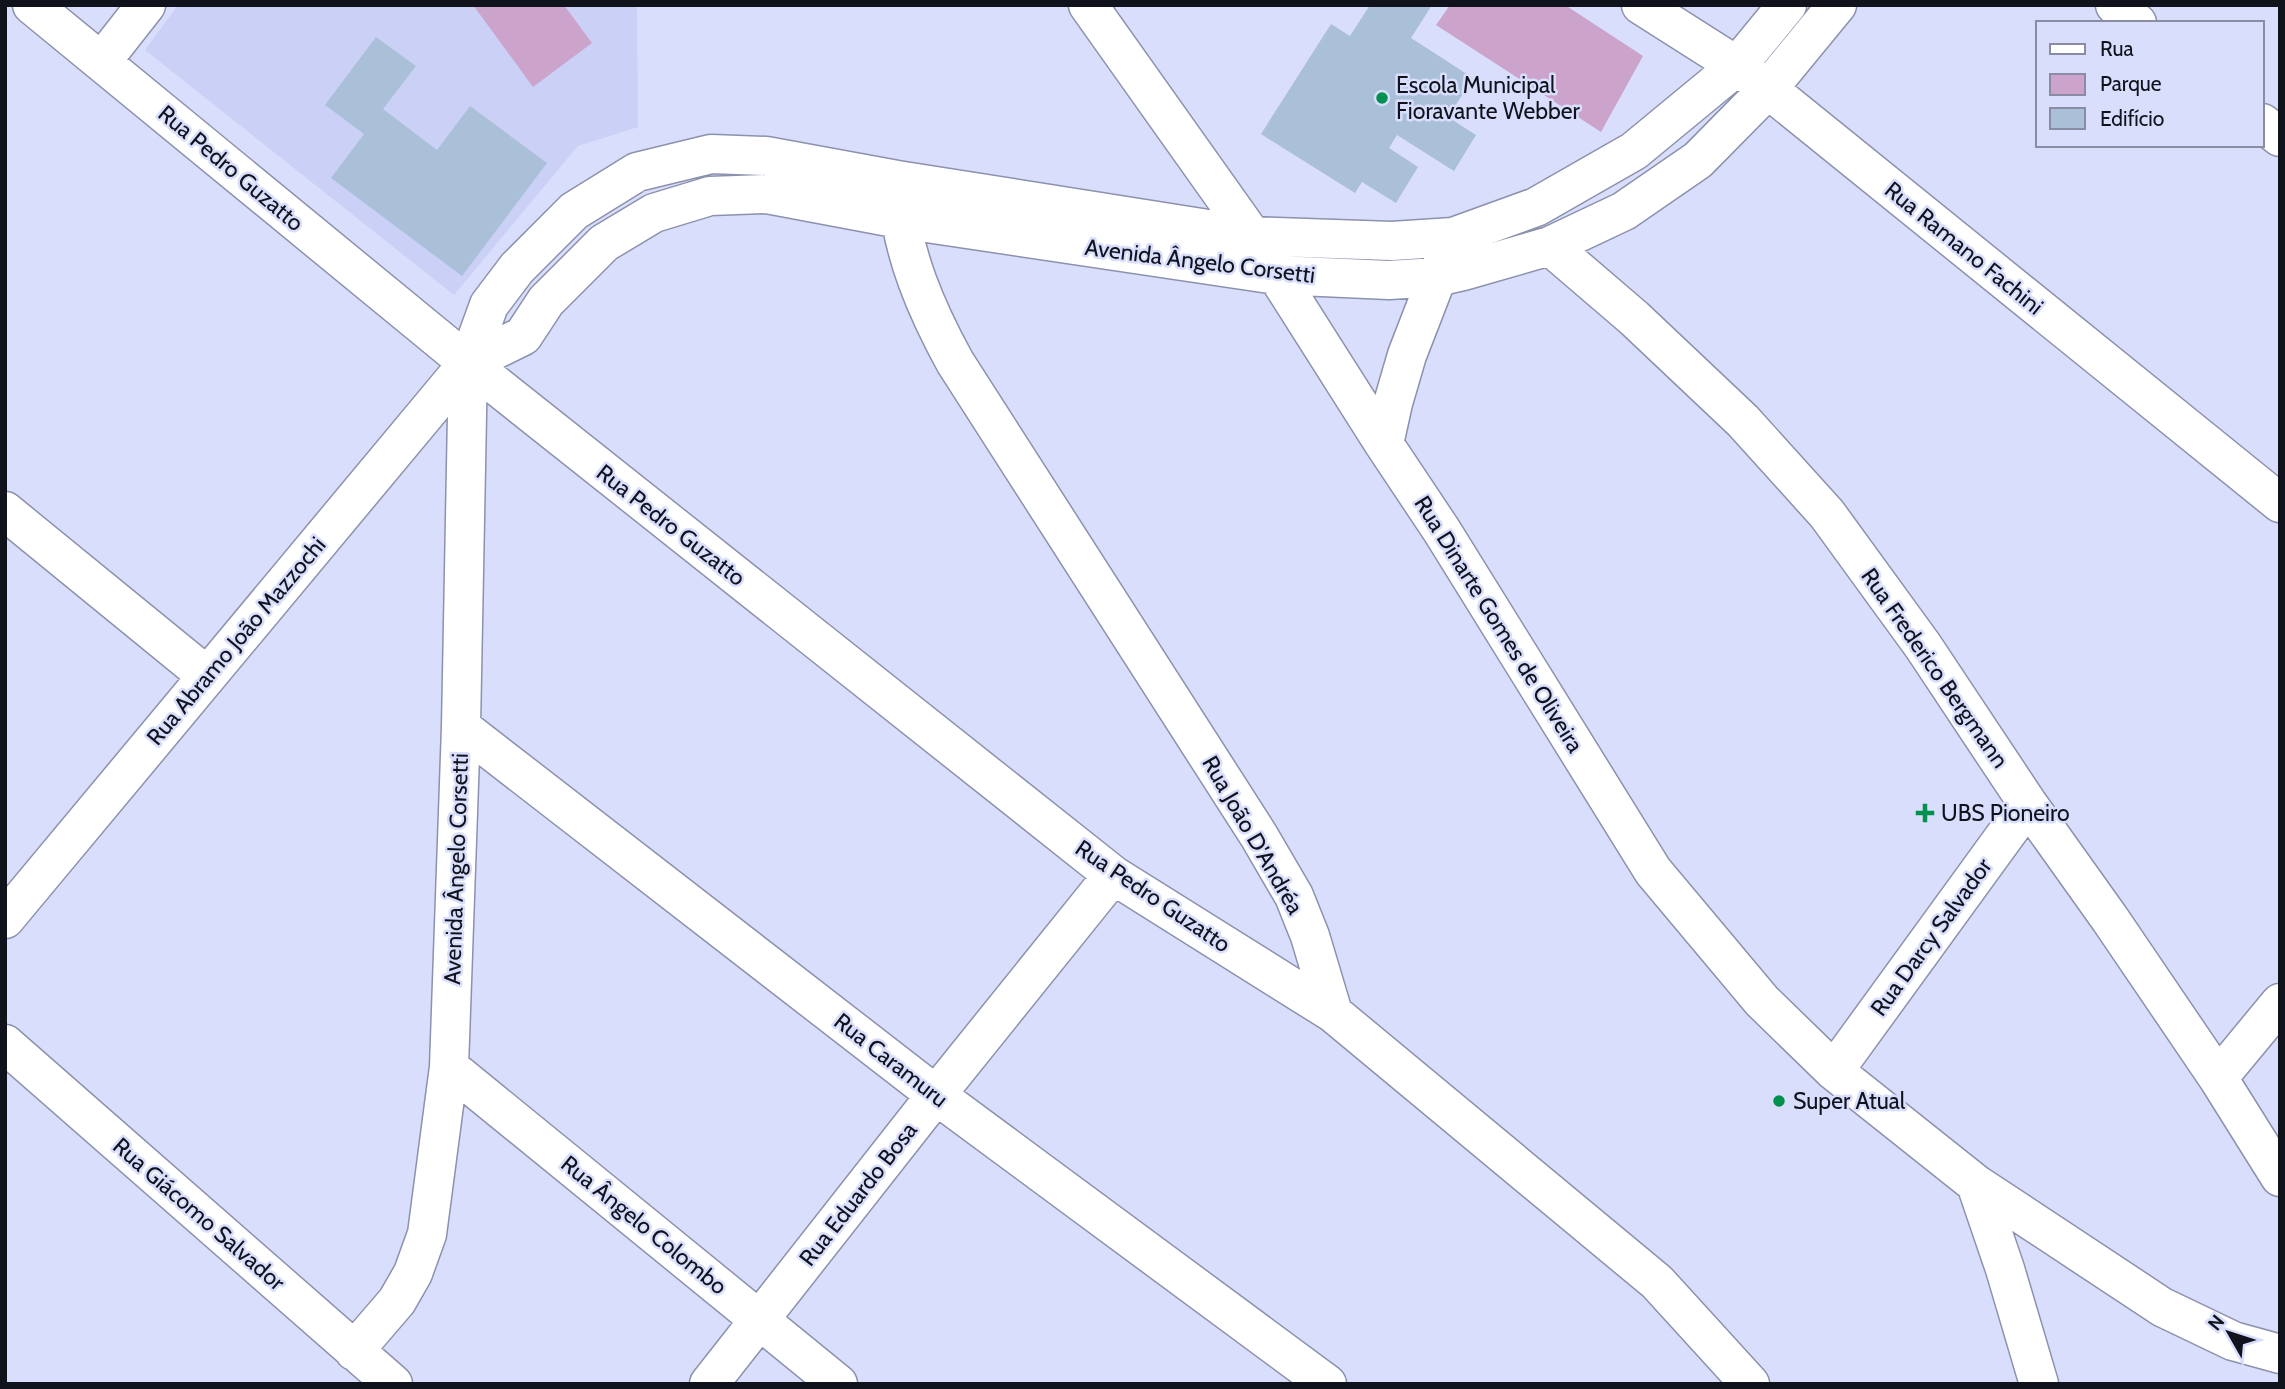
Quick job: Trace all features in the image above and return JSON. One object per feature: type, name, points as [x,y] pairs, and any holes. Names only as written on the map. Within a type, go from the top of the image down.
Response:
[{"type":"street","name":"Rua Pedro Guzatto","points":[[32,5],[468,363],[1114,875],[1334,1013]]},
{"type":"street","points":[[102,61],[146,5]]},
{"type":"street","name":"Rua Dinarte Gomes de Oliveira","points":[[1088,5],[1252,236],[1442,531],[1653,871],[1762,1001],[1834,1071],[1976,1184],[2162,1307],[2233,1341],[2280,1354]]},
{"type":"street","name":"Rua Ramano Fachini","points":[[1640,5],[1737,66],[1768,89],[2280,503]]},
{"type":"street","name":"Avenida Ângelo Corsetti","points":[[489,304],[517,268],[574,211],[637,173],[710,154],[766,156],[897,180],[1252,236],[1392,241],[1453,237],[1536,206],[1634,151],[1737,66],[1787,5]]},
{"type":"street","name":"Avenida Ângelo Corsetti","points":[[523,336],[546,302],[604,243],[654,212],[710,196],[767,194],[900,219],[1277,275],[1389,280],[1437,277],[1550,246],[1624,211],[1698,160],[1768,89],[1837,5]]},
{"type":"street","points":[[2115,5],[2135,21]]},
{"type":"street","points":[[2264,125],[2280,137]]},
{"type":"street","points":[[637,173],[654,212]]},
{"type":"street","name":"Rua João D'Andréa","points":[[897,180],[900,219],[922,295],[936,327],[955,362],[1259,836],[1294,896],[1310,936],[1334,1013]]},
{"type":"street","points":[[1384,444],[1407,355],[1453,237]]},
{"type":"street","name":"Rua Frederico Bergmann","points":[[1550,246],[1634,318],[1743,421],[1827,514],[1923,646],[2028,804],[2110,919],[2218,1078],[2280,1177]]},
{"type":"street","name":"Rua Abramo João Mazzochi","points":[[5,919],[468,363],[489,304]]},
{"type":"street","name":"Rua Abramo João Mazzochi","points":[[468,363],[523,336]]},
{"type":"street","name":"Avenida Ângelo Corsetti","points":[[354,1351],[397,1301],[413,1273],[427,1234],[449,1067],[461,727],[468,363]]},
{"type":"street","points":[[5,511],[207,676]]},
{"type":"street","name":"Rua Caramuru","points":[[461,727],[936,1095],[1327,1384]]},
{"type":"street","name":"Rua Darcy Salvador","points":[[1834,1071],[2028,804]]},
{"type":"street","name":"Rua Eduardo Bosa","points":[[709,1384],[936,1095],[1114,875]]},
{"type":"street","points":[[2218,1078],[2280,1003]]},
{"type":"street","points":[[1334,1013],[1657,1282],[1750,1384]]},
{"type":"street","name":"Rua Giácomo Salvador","points":[[5,1044],[393,1384]]},
{"type":"street","name":"Rua Ângelo Colombo","points":[[449,1067],[838,1384]]},
{"type":"street","points":[[1976,1184],[2039,1384]]},
{"type":"shaded area","points":[[178,5],[637,5],[638,127],[578,146],[454,295],[145,50]]},
{"type":"green space","points":[[473,5],[564,5],[592,43],[533,87]]},
{"type":"green space","points":[[1450,5],[1565,5],[1643,56],[1601,132],[1436,25]]},
{"type":"building","points":[[1370,5],[1432,5],[1411,38],[1473,78],[1448,117],[1476,135],[1454,171],[1397,135],[1389,148],[1418,167],[1396,203],[1362,182],[1355,193],[1261,134],[1331,24],[1350,36]]},
{"type":"building","points":[[376,37],[416,66],[383,109],[437,150],[470,106],[547,163],[462,276],[331,178],[364,134],[325,105]]},
{"type":"place","name":"Escola Municipal Fioravante Webber","points":[[1382,98]]},
{"type":"place","name":"UBS Pioneiro","points":[[1925,813]]},
{"type":"place","name":"Super Atual","points":[[1779,1101]]}]
